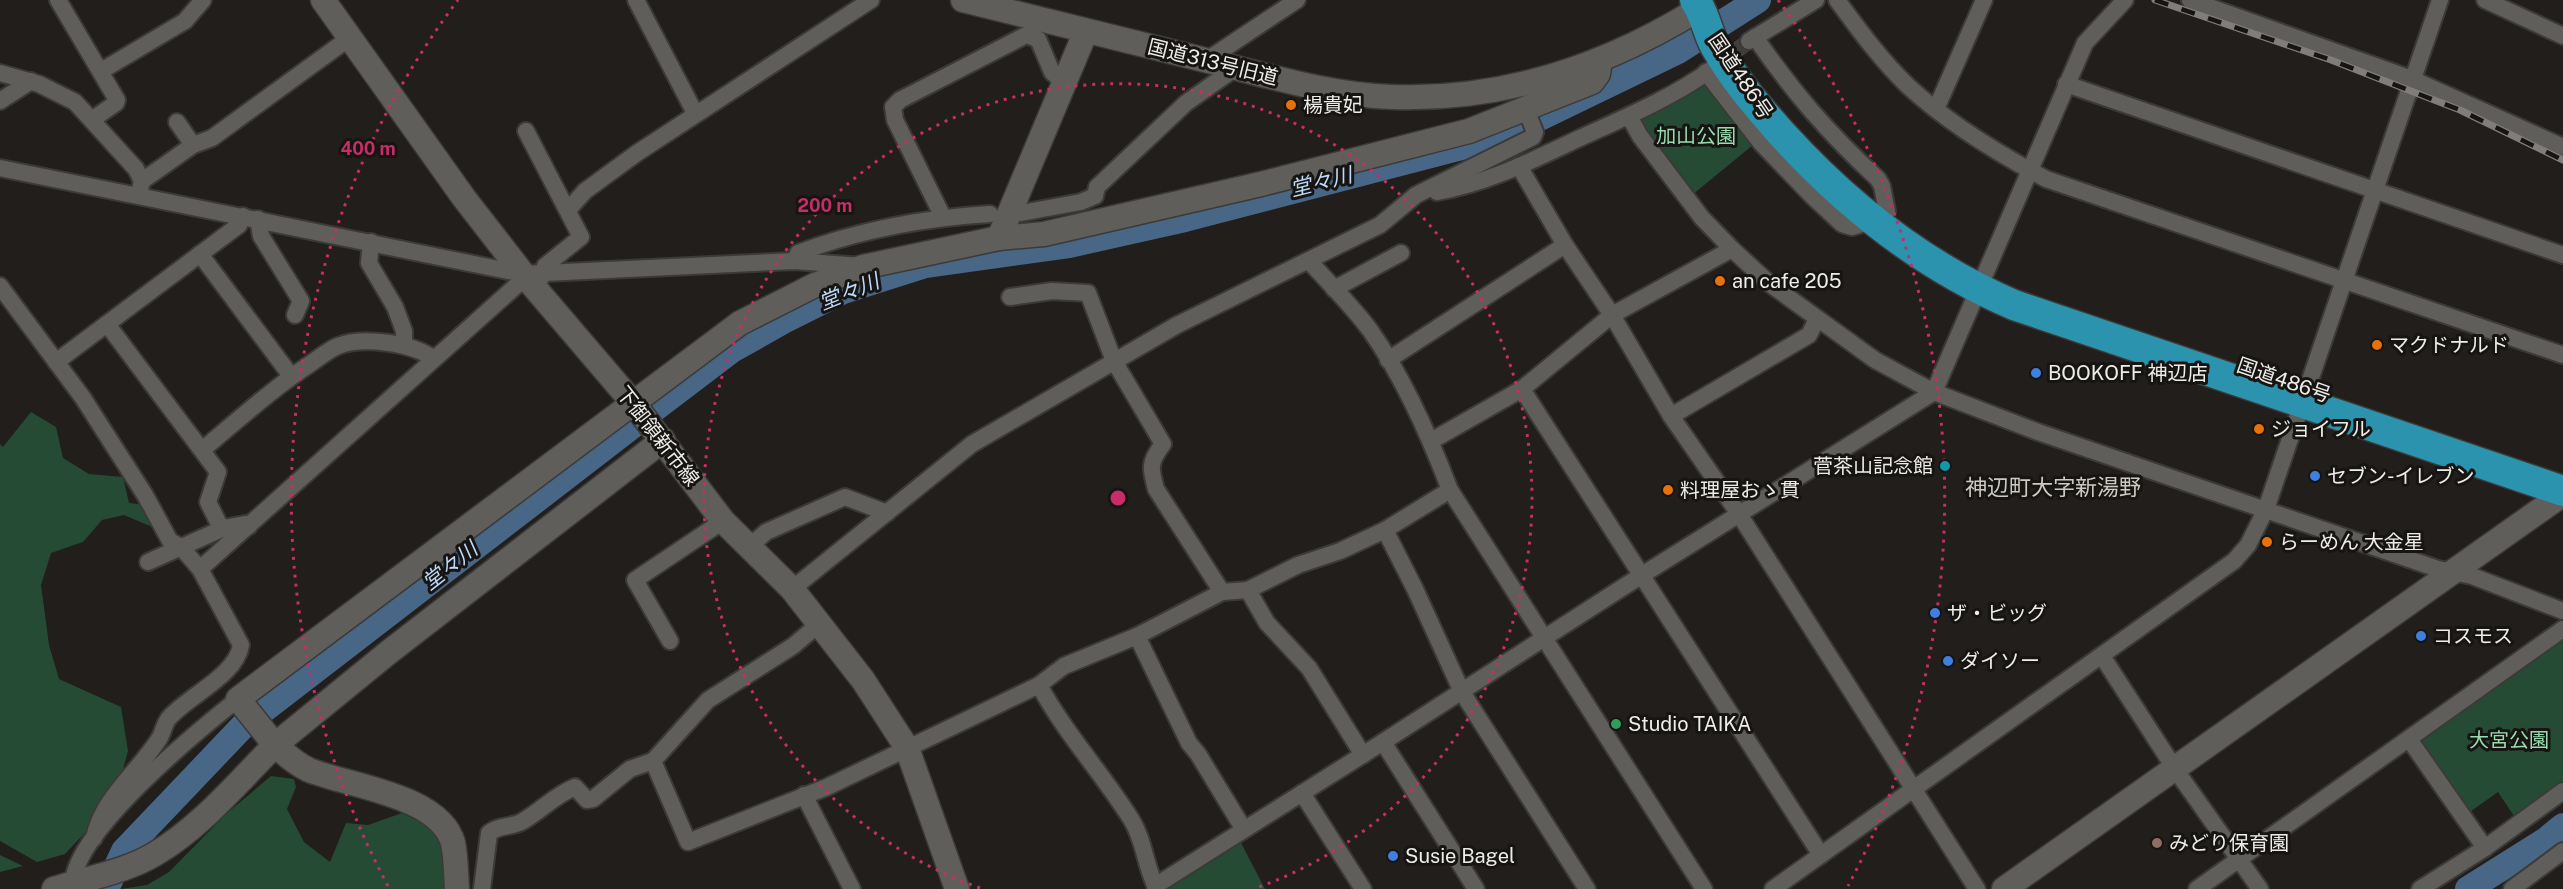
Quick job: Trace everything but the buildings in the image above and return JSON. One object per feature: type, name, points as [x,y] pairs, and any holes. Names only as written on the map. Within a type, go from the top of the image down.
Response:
[{"type":"highway","name":"国道486号","points":[[1717,31],[1753,101],[1810,165],[1879,216],[1942,270],[1981,283],[2025,309],[2563,474]]},
{"type":"highway","name":"国道486号","points":[[2304,396],[2563,493]]},
{"type":"street","points":[[58,0],[117,100],[116,104],[93,119]]},
{"type":"street","points":[[101,71],[185,21],[203,0]]},
{"type":"street","name":"下御領新市線","points":[[323,0],[348,39],[464,198],[534,279],[646,419],[723,521],[792,589],[863,680],[907,748],[955,888]]},
{"type":"street","points":[[636,0],[695,113]]},
{"type":"street","points":[[568,210],[596,182],[695,113],[871,0]]},
{"type":"street","name":"国道313号旧道","points":[[963,0],[1298,84],[1390,97],[1445,96],[1492,91],[1560,74],[1600,61],[1669,27],[1717,31]]},
{"type":"street","points":[[1021,213],[1081,202],[1095,196],[1097,187],[1186,103],[1227,74],[1218,63],[1297,0]]},
{"type":"street","points":[[1416,195],[1467,187],[1520,166],[1629,116],[1717,31],[1816,0]]},
{"type":"street","points":[[1837,0],[1865,39],[1908,86],[1984,145],[2046,179],[2343,282],[2562,351]]},
{"type":"street","points":[[1936,109],[1984,0]]},
{"type":"street","points":[[1039,685],[1051,706],[1131,819],[1143,841],[1156,888],[1244,828],[1363,755],[1642,575],[1934,392],[2085,43],[2125,0]]},
{"type":"street","points":[[2190,0],[2412,79],[2563,147]]},
{"type":"street","points":[[1773,889],[2103,656],[2234,561],[2248,545],[2266,509],[2440,0]]},
{"type":"street","points":[[2494,2],[2563,36]]},
{"type":"street","points":[[999,238],[1086,31]]},
{"type":"street","points":[[1717,31],[1794,93],[1821,124],[1878,178],[1882,186],[1879,216]]},
{"type":"street","points":[[943,217],[895,120],[893,107],[900,100],[1026,35],[1038,39],[1052,72],[1063,82]]},
{"type":"street","points":[[141,188],[193,145],[212,138],[348,39]]},
{"type":"street","points":[[70,884],[136,864],[156,854],[284,751],[389,652],[646,419],[740,323],[815,285],[862,267],[999,238],[1044,234],[1261,184],[1469,131],[1592,82],[1598,74],[1600,61]]},
{"type":"street","points":[[0,73],[30,81],[75,102],[93,119],[136,169],[141,188]]},
{"type":"street","points":[[0,101],[30,81]]},
{"type":"street","points":[[2066,84],[2563,255]]},
{"type":"street","points":[[792,589],[972,444],[1177,325],[1380,225],[1416,195],[1533,137],[1535,132],[1526,110]]},
{"type":"street","points":[[1629,116],[1640,136],[1701,218],[1770,284],[1816,320],[1875,360],[1934,392],[2038,432],[2438,568],[2456,572],[2563,611]]},
{"type":"street","points":[[177,122],[193,145]]},
{"type":"street","points":[[526,131],[581,237],[545,266],[534,279]]},
{"type":"street","points":[[1520,166],[1565,245],[1612,315],[1671,416],[1739,514],[1977,889]]},
{"type":"street","points":[[0,168],[141,188],[251,217],[534,279]]},
{"type":"street","points":[[795,261],[798,254],[839,238],[943,217],[990,214]]},
{"type":"street","points":[[56,362],[251,217]]},
{"type":"street","points":[[251,217],[301,300],[295,315]]},
{"type":"street","points":[[370,242],[369,263],[395,307],[404,331],[404,344]]},
{"type":"street","points":[[1389,360],[1565,245]]},
{"type":"street","points":[[1431,441],[1522,389],[1612,315],[1732,249]]},
{"type":"street","points":[[1334,289],[1401,253]]},
{"type":"street","points":[[200,254],[291,376]]},
{"type":"street","points":[[200,569],[518,284],[534,279],[795,261],[857,264],[862,267]]},
{"type":"street","points":[[1309,261],[1369,329],[1389,360],[1431,441],[1450,490],[1704,889]]},
{"type":"street","points":[[0,286],[83,398],[139,485],[170,541],[182,547],[200,569],[241,645],[237,660],[168,719],[160,738],[122,783],[97,825],[94,838]]},
{"type":"street","points":[[1010,297],[1052,291],[1088,293],[1114,361],[1163,444],[1152,459],[1152,474],[1156,489],[1222,592]]},
{"type":"street","points":[[1671,416],[1809,335],[1816,320]]},
{"type":"street","points":[[106,324],[218,472],[208,502],[219,524],[224,528]]},
{"type":"street","points":[[202,450],[291,376],[336,347],[350,342],[404,344],[426,352],[434,359]]},
{"type":"street","points":[[1522,389],[1821,855]]},
{"type":"street","points":[[70,884],[74,871],[94,838],[114,812],[199,730],[646,419]]},
{"type":"street","points":[[653,761],[688,842],[804,795],[907,748],[1039,685],[1064,666],[1137,636],[1222,592],[1248,590],[1298,565],[1341,551],[1385,530],[1450,490]]},
{"type":"street","points":[[2004,889],[2456,572],[2563,493]]},
{"type":"street","points":[[749,547],[766,532],[845,497],[887,513]]},
{"type":"street","points":[[670,641],[635,580],[723,521]]},
{"type":"street","points":[[148,562],[224,528],[245,524],[249,526]]},
{"type":"street","points":[[1385,530],[1415,588],[1462,692],[1587,889]]},
{"type":"street","points":[[1248,590],[1267,622],[1309,668],[1363,755]]},
{"type":"street","points":[[482,889],[489,833],[499,825],[522,822],[562,792],[575,787],[587,800],[593,799],[630,769],[653,761],[708,700],[793,646],[819,624]]},
{"type":"street","points":[[2197,889],[2563,629]]},
{"type":"street","points":[[1137,636],[1189,743],[1244,828]]},
{"type":"street","points":[[2103,656],[2175,769],[2260,889]]},
{"type":"street","points":[[240,703],[284,751],[430,812],[444,825],[453,842],[457,889]]},
{"type":"street","points":[[2409,739],[2485,848]]},
{"type":"street","points":[[1383,742],[1476,889]]},
{"type":"street","points":[[2420,889],[2485,848],[2563,791]]},
{"type":"street","points":[[1302,793],[1363,889]]},
{"type":"street","points":[[804,795],[852,889]]},
{"type":"street","points":[[2512,889],[2563,851]]},
{"type":"green space","name":"加山公園","points":[[1698,82],[1707,84],[1753,145],[1692,195],[1640,127],[1642,112]]},
{"type":"green space","points":[[31,412],[56,427],[63,458],[89,474],[123,477],[129,503],[148,505],[150,526],[124,515],[102,520],[83,542],[51,553],[41,585],[49,645],[59,679],[121,707],[128,751],[114,802],[65,854],[37,862],[0,841],[0,444],[3,447]]},
{"type":"green space","name":"大宮公園","points":[[2563,637],[2563,782],[2516,819],[2498,792],[2467,814],[2420,748],[2422,737]]},
{"type":"green space","points":[[271,776],[294,779],[296,787],[287,809],[304,842],[330,862],[346,823],[368,825],[402,813],[429,826],[444,849],[448,889],[121,889],[147,885],[169,872],[226,814]]},
{"type":"green space","points":[[1240,841],[1265,889],[1168,889],[1168,886]]},
{"type":"green space","points":[[0,855],[23,866],[0,872]]},
{"type":"waterway","name":"堂々川","points":[[106,889],[124,851],[244,725],[732,350],[787,319],[843,291],[925,265],[1069,245],[1185,219],[1462,147],[1517,129],[1678,51],[1758,0]]},
{"type":"waterway","points":[[2468,889],[2546,840],[2563,826]]},
{"type":"tunnel","points":[[1717,65],[1749,41]]},
{"type":"railway","points":[[2155,0],[2331,60],[2460,110],[2563,160]]},
{"type":"place","name":"楊貴妃","points":[[1291,105]]},
{"type":"place","name":"an cafe 205","points":[[1720,281]]},
{"type":"place","name":"マクドナルド","points":[[2377,345]]},
{"type":"place","name":"BOOKOFF 神辺店","points":[[2036,373]]},
{"type":"place","name":"ジョイフル","points":[[2259,429]]},
{"type":"place","name":"菅茶山記念館","points":[[1945,466]]},
{"type":"place","name":"セブン-イレブン","points":[[2315,476]]},
{"type":"place","name":"料理屋おゝ貫","points":[[1668,490]]},
{"type":"place","name":"らーめん 大金星","points":[[2267,542]]},
{"type":"place","name":"ザ・ビッグ","points":[[1935,613]]},
{"type":"place","name":"コスモス","points":[[2421,636]]},
{"type":"place","name":"ダイソー","points":[[1948,661]]},
{"type":"place","name":"Studio TAIKA","points":[[1616,724]]},
{"type":"place","name":"みどり保育園","points":[[2157,843]]},
{"type":"place","name":"Susie Bagel","points":[[1393,856]]},
{"type":"district","name":"神辺町大字新湯野","points":[[2053,487]]}]
